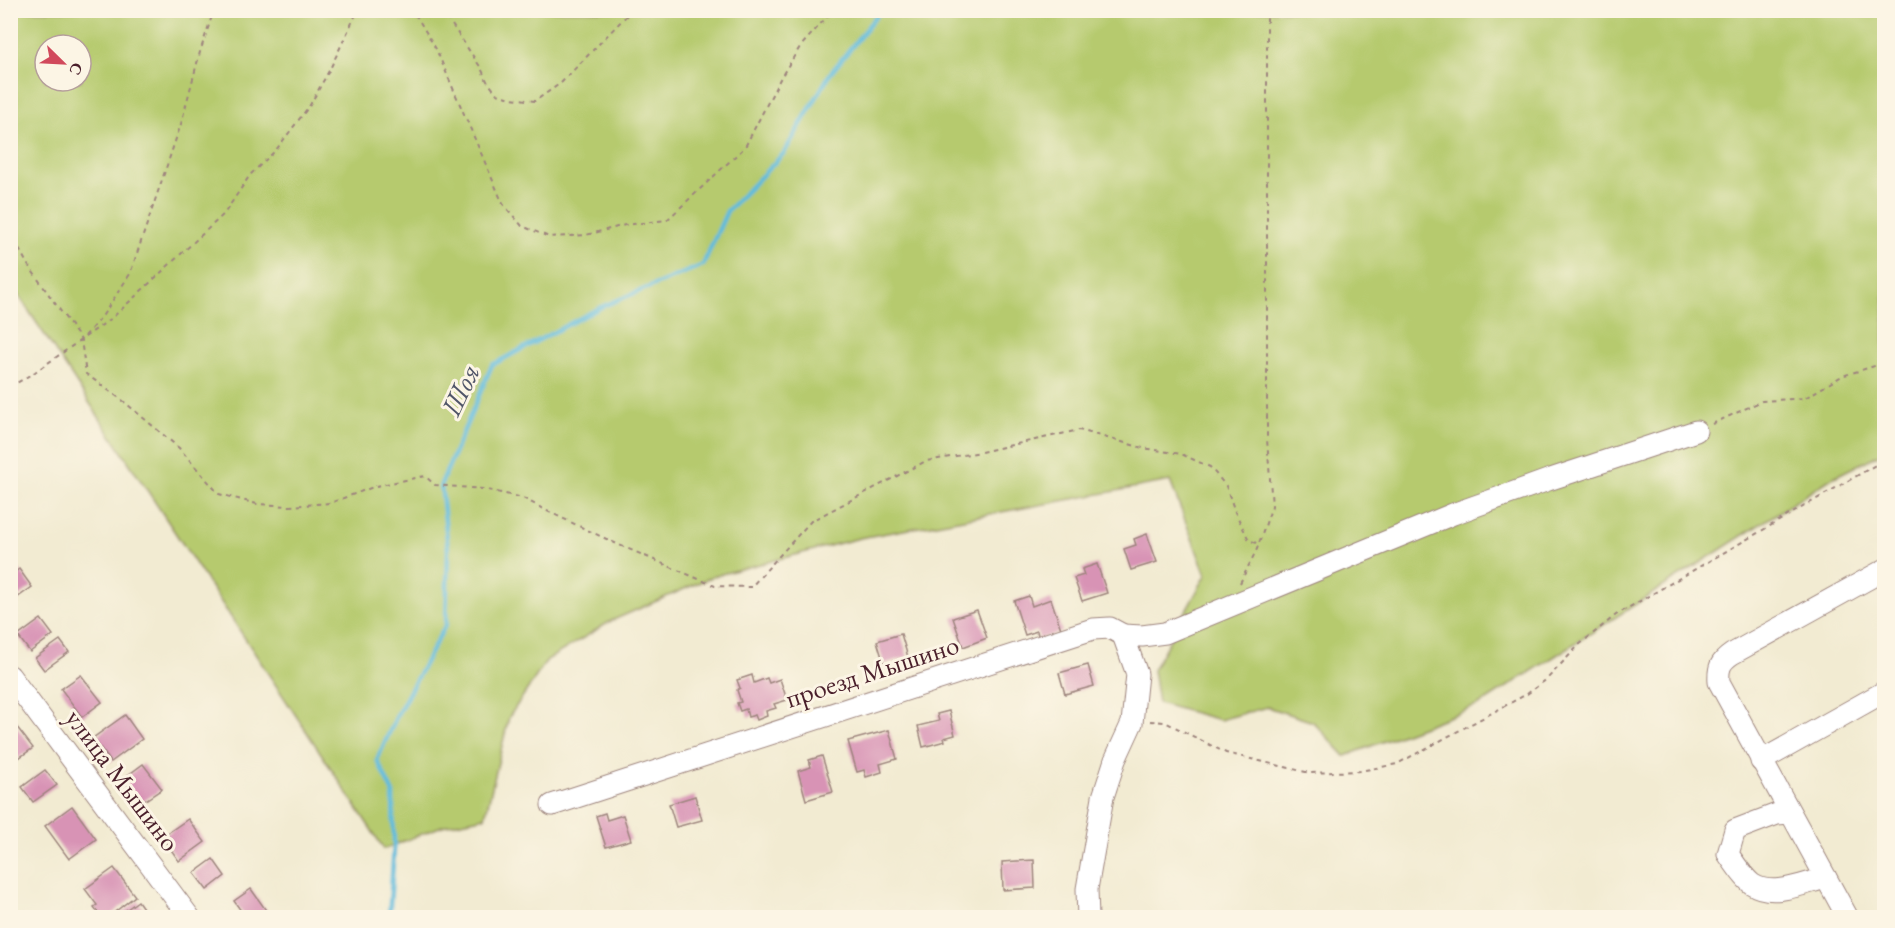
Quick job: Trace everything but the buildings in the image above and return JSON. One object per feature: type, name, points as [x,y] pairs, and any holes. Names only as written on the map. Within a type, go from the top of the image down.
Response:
[{"type":"street","name":"проезд Мышино","points":[[552,805],[1093,629],[1110,628],[1123,635],[1142,636],[1165,633],[1453,514],[1696,431]]},
{"type":"street","points":[[1848,918],[1719,682],[1719,670],[1723,660],[1884,570]]},
{"type":"street","points":[[1088,918],[1087,889],[1103,797],[1115,760],[1132,723],[1137,674],[1123,635]]},
{"type":"street","name":"улица Мышино","points":[[10,676],[190,918]]},
{"type":"street","points":[[1761,761],[1874,706],[1884,692]]},
{"type":"street","points":[[1790,813],[1777,814],[1735,830],[1728,854],[1753,884],[1773,890],[1790,888],[1826,878]]},
{"type":"path","points":[[81,340],[103,315],[130,274],[182,124],[200,52],[214,10]]},
{"type":"path","points":[[10,387],[112,318],[224,214],[250,175],[276,150],[310,105],[358,10]]},
{"type":"path","points":[[407,10],[417,17],[436,49],[503,204],[522,226],[549,237],[586,235],[625,225],[667,220],[745,147],[800,46],[833,10]]},
{"type":"path","points":[[441,10],[497,94],[535,101],[561,83],[632,10]]},
{"type":"path","points":[[1228,607],[1259,544],[1272,506],[1267,439],[1268,10]]},
{"type":"path","points":[[10,233],[28,265],[81,340],[86,374],[179,447],[219,494],[257,504],[290,506],[330,503],[376,486],[425,476],[435,485],[483,489],[523,498],[617,544],[715,586],[751,587],[811,521],[926,460],[981,452],[1079,430],[1143,448],[1181,454],[1210,467],[1226,486],[1249,540],[1259,544]]},
{"type":"path","points":[[1696,431],[1762,402],[1805,398],[1842,376],[1884,363]]},
{"type":"path","points":[[1132,723],[1165,722],[1226,753],[1310,773],[1360,771],[1397,764],[1527,694],[1547,679],[1580,644],[1616,615],[1884,460]]},
{"type":"green space","points":[[10,11],[1884,11],[1884,452],[1832,478],[1479,705],[1345,756],[1313,722],[1267,707],[1220,720],[1158,703],[1153,670],[1206,575],[1170,481],[860,538],[714,576],[611,621],[547,660],[509,717],[485,817],[442,826],[384,849],[11,284]]},
{"type":"waterway","name":"Шоя","points":[[389,918],[394,848],[393,793],[377,760],[398,713],[446,624],[448,549],[441,484],[492,365],[601,307],[703,265],[727,211],[784,153],[830,74],[881,10]]}]
